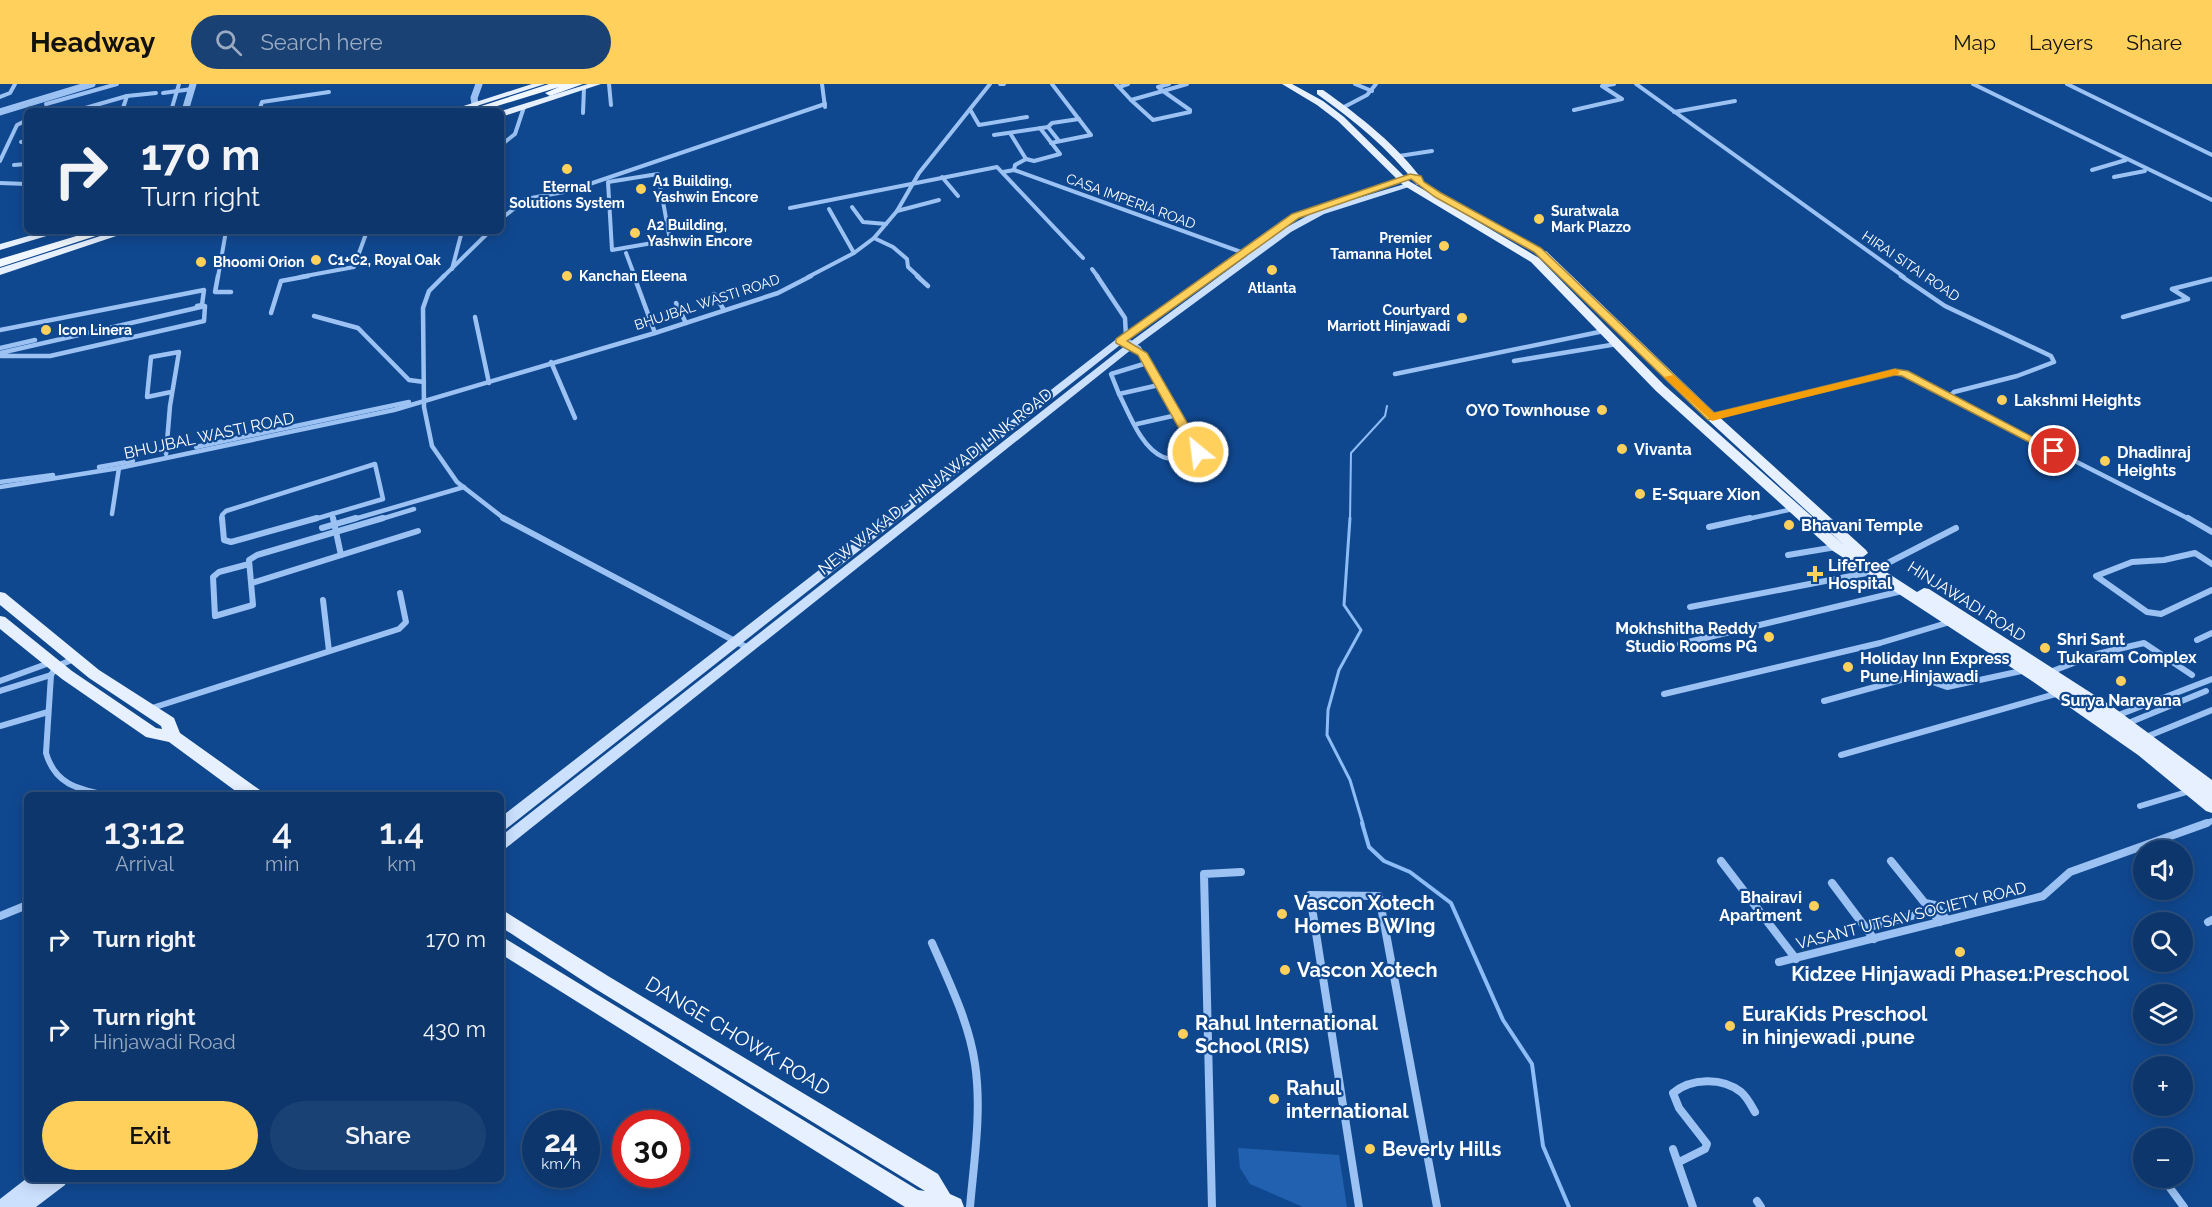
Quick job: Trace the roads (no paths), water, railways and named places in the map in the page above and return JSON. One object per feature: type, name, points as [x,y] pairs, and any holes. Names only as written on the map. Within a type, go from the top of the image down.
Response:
[{"type":"highway","points":[[473,108],[559,84]]},
{"type":"highway","points":[[502,108],[581,86]]},
{"type":"highway","points":[[0,256],[80,235],[107,234]]},
{"type":"highway","points":[[0,263],[38,252],[80,235]]},
{"type":"highway","points":[[25,249],[34,238]]},
{"type":"highway","points":[[20,264],[38,252]]},
{"type":"main road","points":[[473,108],[541,84]]},
{"type":"main road","points":[[504,113],[581,86],[597,84]]},
{"type":"main road","name":"HINJAWADI ROAD","points":[[1286,84],[1304,86],[1344,107],[1399,156],[1412,181]]},
{"type":"main road","name":"HINJAWADI ROAD","points":[[1304,86],[1412,181],[1538,250],[1712,417],[1877,569],[2049,672],[2146,737],[2212,789]]},
{"type":"main road","points":[[1412,181],[1535,261],[1660,388],[1836,547],[1877,569],[1902,591],[2026,670],[2144,750],[2212,806]]},
{"type":"main road","name":"NEW WAKAD - HINJAWADI LINK ROAD","points":[[504,841],[737,642],[988,444],[1126,341],[1247,254],[1303,220],[1412,181]]},
{"type":"main road","points":[[0,248],[48,234]]},
{"type":"main road","points":[[0,272],[107,234]]},
{"type":"main road","name":"NEW WAKAD - HINJAWADI LINK ROAD","points":[[504,823],[748,648],[999,449],[1126,341]]},
{"type":"main road","points":[[0,597],[94,674],[146,710],[168,722],[173,737]]},
{"type":"main road","points":[[0,621],[53,668],[152,733],[173,737],[250,792]]},
{"type":"main road","name":"DANGE CHOWK ROAD","points":[[504,920],[601,982],[931,1180],[948,1204]]},
{"type":"main road","name":"DANGE CHOWK ROAD","points":[[504,946],[915,1201],[948,1204]]},
{"type":"main road","points":[[716,1076],[728,1057]]},
{"type":"main road","points":[[4,1207],[36,1182]]},
{"type":"main road","points":[[22,1207],[55,1182]]},
{"type":"street","points":[[1,108],[15,84]]},
{"type":"street","points":[[1,108],[81,84]]},
{"type":"street","points":[[43,102],[73,87],[92,84]]},
{"type":"street","points":[[1,108],[43,102],[117,84]]},
{"type":"street","points":[[172,108],[179,84]]},
{"type":"street","points":[[186,108],[193,90],[200,84]]},
{"type":"street","points":[[473,108],[479,84]]},
{"type":"street","points":[[609,84],[611,105]]},
{"type":"street","points":[[504,216],[524,199],[540,194],[569,191],[825,106],[822,84]]},
{"type":"street","name":"BHUJBAL WASTI ROAD","points":[[0,482],[141,461],[394,410],[421,400],[489,383],[551,362],[655,333],[778,293],[854,253],[874,238],[897,212],[933,154],[971,111],[990,84]]},
{"type":"street","points":[[1051,143],[1091,135],[1052,84]]},
{"type":"street","points":[[1118,85],[1128,84]]},
{"type":"street","points":[[1118,85],[1153,120],[1190,112],[1158,87],[1169,84]]},
{"type":"street","points":[[1131,100],[1187,84]]},
{"type":"street","points":[[1355,84],[1372,91]]},
{"type":"street","points":[[1344,107],[1372,91],[1376,84]]},
{"type":"street","points":[[1574,110],[1622,99],[1602,86],[1614,84]]},
{"type":"street","name":"HIRAI SITAI ROAD","points":[[1636,84],[1841,234],[1945,306],[2037,348],[2051,356],[2054,362],[2017,376],[1954,392],[1949,397]]},
{"type":"street","points":[[1973,84],[2146,170],[2212,200]]},
{"type":"street","points":[[2067,84],[2212,155]]},
{"type":"street","points":[[581,86],[583,113]]},
{"type":"street","points":[[163,93],[193,90]]},
{"type":"street","points":[[192,108],[193,90]]},
{"type":"street","points":[[260,108],[262,102],[329,92]]},
{"type":"street","points":[[85,108],[127,96],[156,93]]},
{"type":"street","points":[[0,97],[8,94]]},
{"type":"street","points":[[123,108],[127,96]]},
{"type":"street","points":[[1674,112],[1735,101]]},
{"type":"street","points":[[43,102],[49,108]]},
{"type":"street","points":[[504,143],[515,134],[524,107]]},
{"type":"street","points":[[971,111],[979,124],[1028,117]]},
{"type":"street","points":[[1048,118],[1052,123]]},
{"type":"street","points":[[994,135],[1048,127],[1052,123],[1079,119]]},
{"type":"street","points":[[0,161],[17,125],[24,122]]},
{"type":"street","points":[[1048,127],[1059,141]]},
{"type":"street","points":[[1010,133],[1009,136],[1026,159],[1034,161],[1059,156],[1040,128]]},
{"type":"street","points":[[1399,156],[1432,151]]},
{"type":"street","points":[[1003,172],[1014,170],[1015,165],[1026,159]]},
{"type":"street","points":[[2092,170],[2126,160]]},
{"type":"street","points":[[14,165],[24,164]]},
{"type":"street","points":[[789,208],[997,167],[1083,258]]},
{"type":"street","name":"CASA IMPERIA ROAD","points":[[1014,170],[1247,254]]},
{"type":"street","points":[[2114,177],[2146,170]]},
{"type":"street","points":[[627,171],[631,178]]},
{"type":"street","points":[[657,174],[670,240],[612,250],[608,182],[631,178],[657,174]]},
{"type":"street","points":[[942,177],[958,196]]},
{"type":"street","points":[[0,183],[24,184]]},
{"type":"street","points":[[897,212],[939,200]]},
{"type":"street","points":[[852,207],[863,222],[886,224]]},
{"type":"street","points":[[829,209],[854,253]]},
{"type":"street","points":[[225,234],[215,294],[231,292]]},
{"type":"street","points":[[270,313],[281,281],[354,267],[367,234]]},
{"type":"street","points":[[452,270],[461,234]]},
{"type":"street","points":[[487,234],[429,291],[422,302],[424,381],[421,400],[432,445],[464,487],[505,519],[748,648]]},
{"type":"street","points":[[874,238],[893,247],[907,259],[908,267],[928,286]]},
{"type":"street","points":[[626,253],[655,333]]},
{"type":"street","points":[[1092,269],[1125,318],[1126,341],[1142,353],[1148,363],[1159,385],[1199,450],[1196,454],[1167,458],[1161,456],[1148,442],[1119,394],[1111,374],[1148,363]]},
{"type":"street","points":[[2123,317],[2188,299],[2172,289],[2212,279]]},
{"type":"street","points":[[0,330],[204,290],[202,305],[0,348]]},
{"type":"street","points":[[714,294],[724,310]]},
{"type":"street","points":[[676,303],[686,323]]},
{"type":"street","points":[[205,306],[204,321],[50,357],[0,355],[205,306]]},
{"type":"street","points":[[314,316],[358,328],[409,380],[424,381]]},
{"type":"street","points":[[475,317],[489,383]]},
{"type":"street","points":[[1395,374],[1605,331]]},
{"type":"street","points":[[1514,361],[1617,343]]},
{"type":"street","points":[[166,454],[171,392],[179,352],[151,357],[147,397],[171,392]]},
{"type":"street","points":[[551,362],[575,418]]},
{"type":"street","points":[[1712,417],[1895,372],[1904,373],[2166,505],[2212,532]]},
{"type":"street","points":[[1119,394],[1159,385]]},
{"type":"street","name":"BHUJBAL WASTI ROAD","points":[[0,487],[119,468],[166,454],[396,403],[421,400]]},
{"type":"street","points":[[1137,424],[1177,415]]},
{"type":"street","points":[[988,444],[999,449]]},
{"type":"street","points":[[375,464],[383,499],[332,514],[231,542],[224,540],[222,515],[226,511],[375,464]]},
{"type":"street","points":[[112,514],[119,468]]},
{"type":"street","points":[[249,564],[253,605],[215,616],[213,577],[219,572],[249,564],[257,555],[464,487]]},
{"type":"street","points":[[322,528],[335,528],[414,509]]},
{"type":"street","points":[[1709,527],[1794,509]]},
{"type":"street","points":[[332,514],[341,555]]},
{"type":"street","points":[[1690,607],[1877,569],[1956,528]]},
{"type":"street","points":[[252,583],[418,531]]},
{"type":"street","points":[[1788,555],[1836,547]]},
{"type":"street","points":[[2212,564],[2195,553],[2164,561],[2132,562],[2096,576],[2147,612],[2161,614],[2212,590]]},
{"type":"street","points":[[1680,644],[1902,591]]},
{"type":"street","points":[[146,710],[405,625],[400,593]]},
{"type":"street","points":[[323,600],[329,651]]},
{"type":"street","points":[[1664,694],[1880,643],[1950,622]]},
{"type":"street","points":[[2197,640],[2212,633]]},
{"type":"street","points":[[2049,672],[2097,654],[2144,643],[2192,675]]},
{"type":"street","points":[[0,691],[76,658]]},
{"type":"street","points":[[0,681],[53,668]]},
{"type":"street","points":[[53,668],[46,753],[52,773],[70,786],[94,792]]},
{"type":"street","points":[[1824,701],[1915,676],[1947,687],[2026,670]]},
{"type":"street","points":[[2120,720],[2212,679]]},
{"type":"street","points":[[2120,720],[2206,691]]},
{"type":"street","points":[[1841,755],[2060,693]]},
{"type":"street","points":[[2146,737],[2212,710]]},
{"type":"street","points":[[0,726],[48,712]]},
{"type":"street","points":[[2140,806],[2193,790]]},
{"type":"street","name":"VASANT UTSAV SOCIETY ROAD","points":[[1779,962],[2043,896],[2070,872],[2212,821]]},
{"type":"street","points":[[1721,861],[1796,959]]},
{"type":"street","points":[[1891,861],[1931,911],[1944,921]]},
{"type":"street","points":[[1212,1207],[1204,874],[1241,872]]},
{"type":"street","points":[[1832,883],[1874,939]]},
{"type":"street","points":[[1359,1207],[1310,895],[1379,896],[1437,1207]]},
{"type":"street","points":[[1925,902],[1935,906],[1944,921]]},
{"type":"street","points":[[0,916],[24,906]]},
{"type":"street","points":[[1866,928],[1931,911]]},
{"type":"street","points":[[932,943],[947,979],[975,1065],[975,1144],[970,1207]]},
{"type":"street","points":[[1679,1162],[1705,1149],[1707,1144],[1679,1108],[1672,1093],[1679,1086],[1700,1082],[1722,1084],[1741,1092],[1755,1112]]},
{"type":"street","points":[[1673,1149],[1693,1207]]},
{"type":"street","points":[[2170,1188],[2184,1207]]},
{"type":"waterway","points":[[1350,520],[1351,453],[1385,416],[1387,406]]},
{"type":"waterway","points":[[1350,518],[1344,605],[1361,630],[1339,670],[1328,710],[1327,735],[1350,780],[1363,824]]},
{"type":"waterway","points":[[1362,823],[1369,847],[1384,861],[1410,872],[1451,903],[1503,1020],[1532,1064],[1543,1146],[1569,1207]]},
{"type":"place","name":"Eternal Solutions System","points":[[567,169]]},
{"type":"place","name":"A1 Building, Yashwin Encore","points":[[641,189]]},
{"type":"place","name":"Suratwala Mark Plazzo","points":[[1539,219]]},
{"type":"place","name":"A2 Building, Yashwin Encore","points":[[635,233]]},
{"type":"place","name":"Premier Tamanna Hotel","points":[[1444,246]]},
{"type":"place","name":"C1+C2, Royal Oak","points":[[316,260]]},
{"type":"place","name":"Bhoomi Orion","points":[[201,262]]},
{"type":"place","name":"Atlanta","points":[[1272,270]]},
{"type":"place","name":"Kanchan Eleena","points":[[567,276]]},
{"type":"place","name":"Courtyard Marriott Hinjawadi","points":[[1462,318]]},
{"type":"place","name":"Icon Linera","points":[[46,330]]},
{"type":"place","name":"Lakshmi Heights","points":[[2002,400]]},
{"type":"place","name":"OYO Townhouse","points":[[1602,410]]},
{"type":"place","name":"Vivanta","points":[[1622,449]]},
{"type":"place","name":"Dhadinraj Heights","points":[[2105,461]]},
{"type":"place","name":"E-Square Xion","points":[[1640,494]]},
{"type":"place","name":"Bhavani Temple","points":[[1789,525]]},
{"type":"place","name":"LifeTree Hospital","points":[[1815,574]]},
{"type":"place","name":"Mokhshitha Reddy Studio Rooms PG","points":[[1769,637]]},
{"type":"place","name":"Shri Sant Tukaram Complex","points":[[2045,648]]},
{"type":"place","name":"Holiday Inn Express Pune Hinjawadi","points":[[1848,667]]},
{"type":"place","name":"Surya Narayana","points":[[2121,681]]},
{"type":"place","name":"Bhairavi Apartment","points":[[1814,906]]},
{"type":"place","name":"Vascon Xotech Homes B WIng","points":[[1282,914]]},
{"type":"place","name":"Kidzee Hinjawadi Phase1:Preschool","points":[[1960,952]]},
{"type":"place","name":"Vascon Xotech","points":[[1285,970]]},
{"type":"place","name":"EuraKids Preschool in hinjewadi ,pune","points":[[1730,1026]]},
{"type":"place","name":"Rahul International School (RIS)","points":[[1183,1034]]},
{"type":"place","name":"Rahul international","points":[[1274,1099]]},
{"type":"place","name":"Beverly Hills","points":[[1370,1149]]}]
